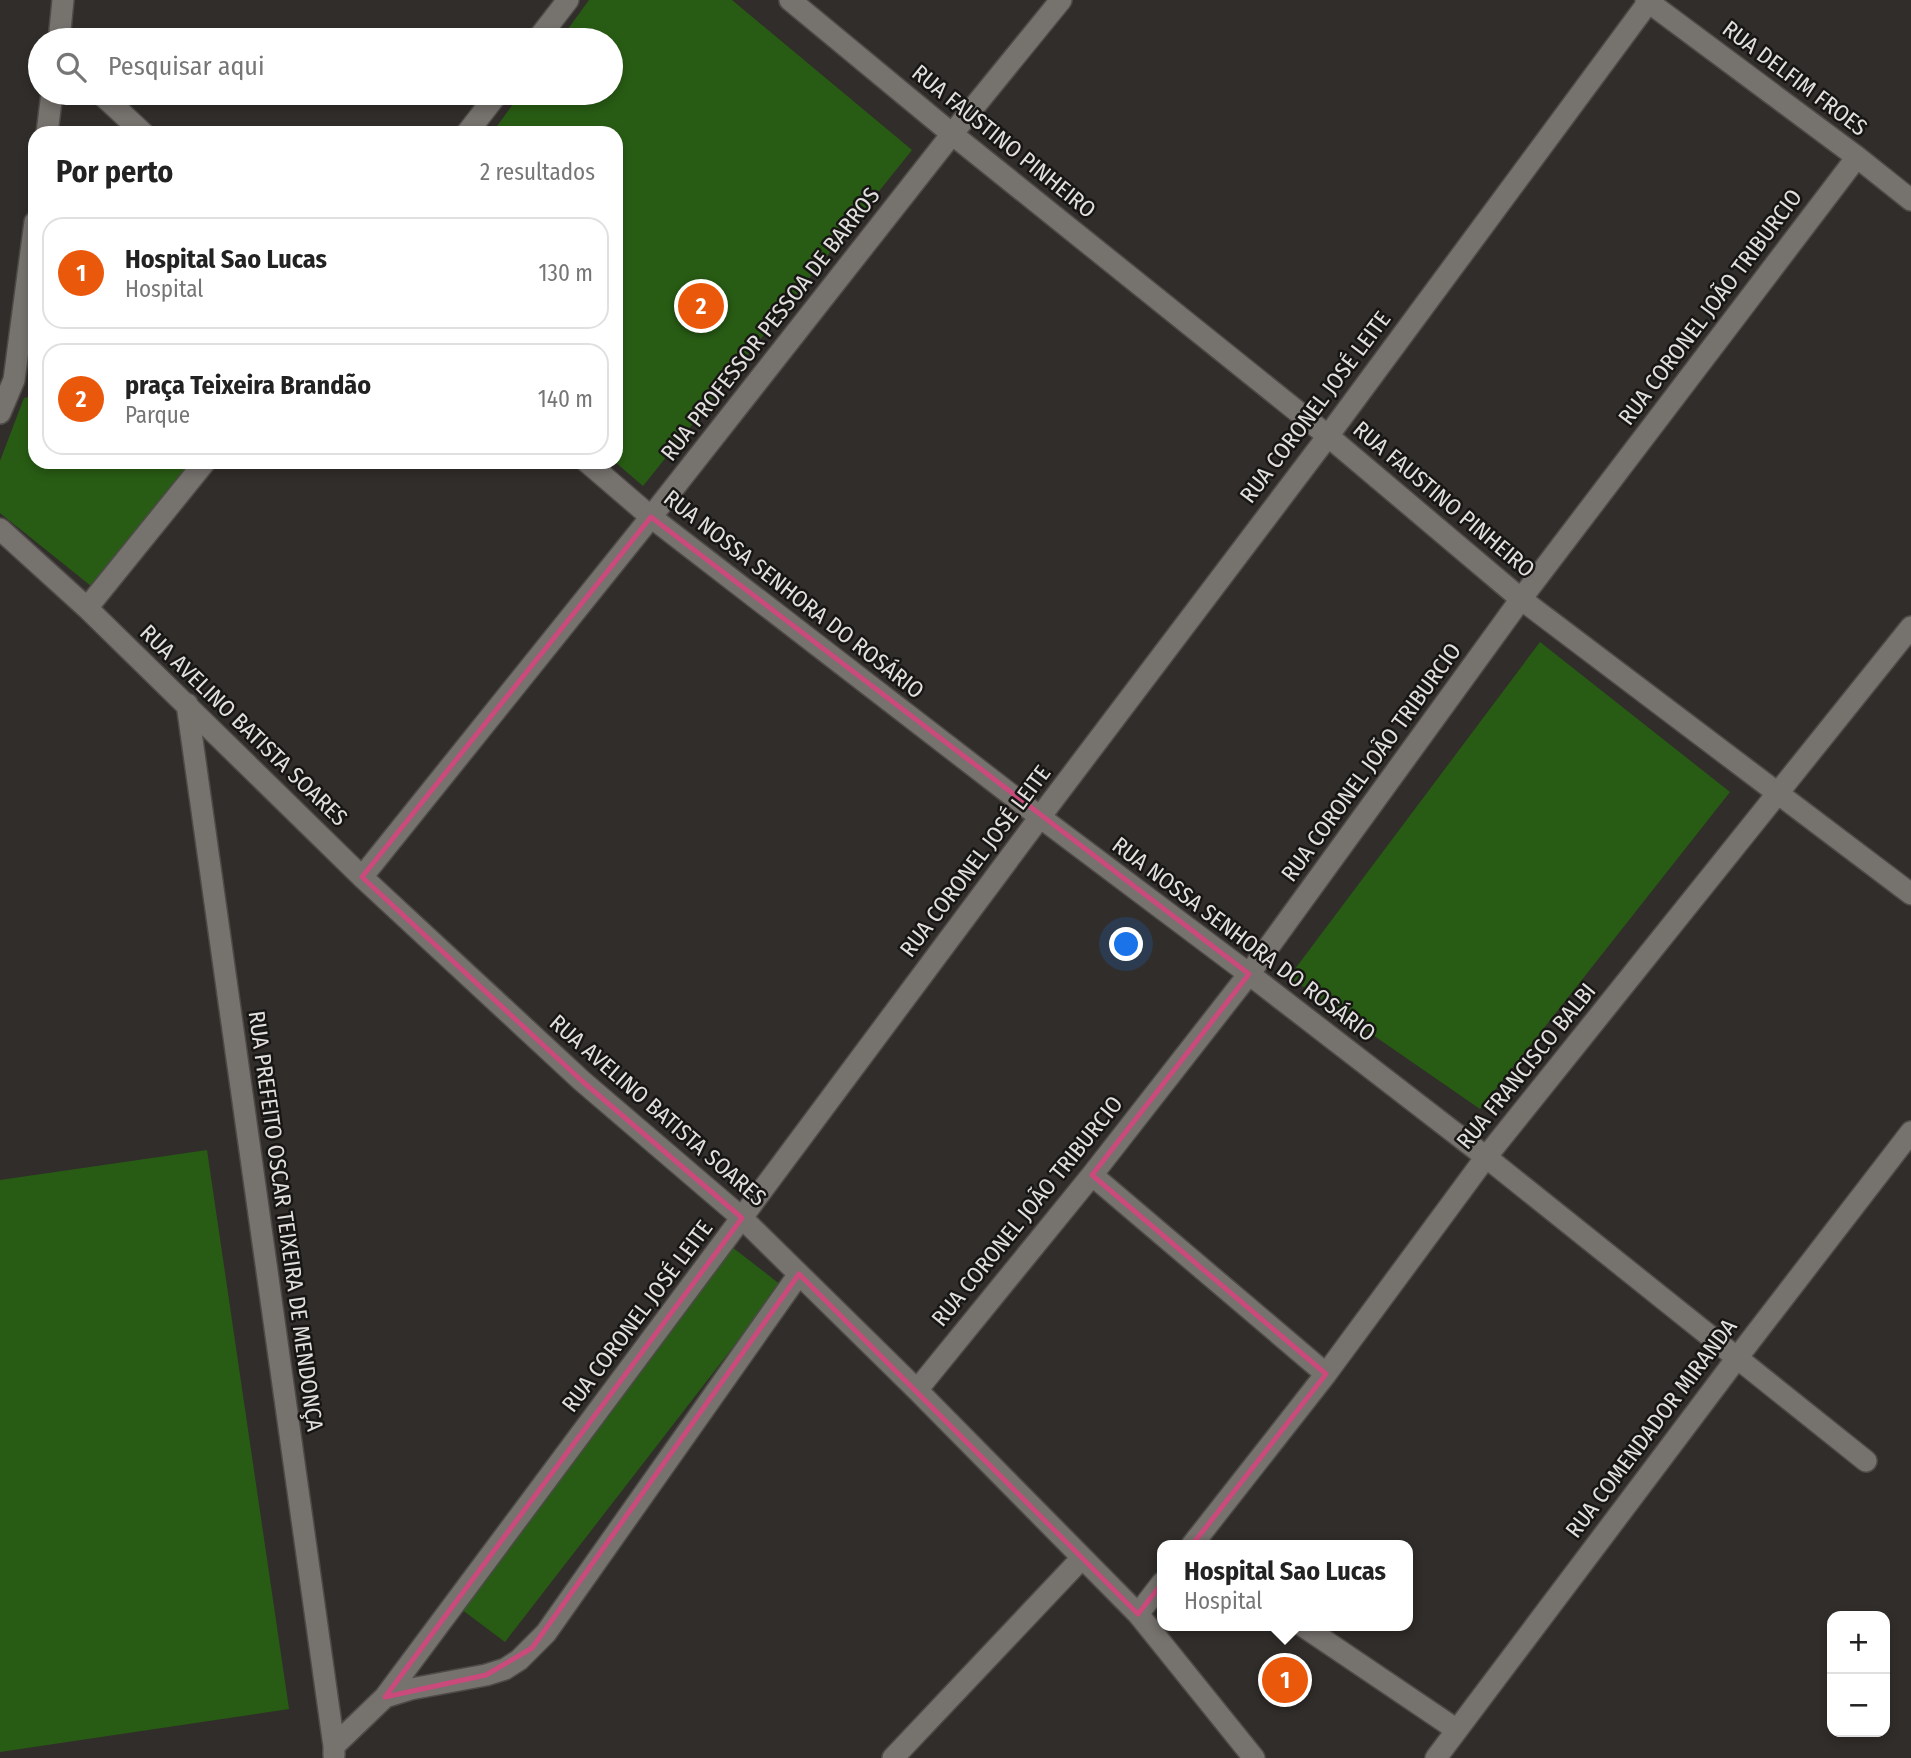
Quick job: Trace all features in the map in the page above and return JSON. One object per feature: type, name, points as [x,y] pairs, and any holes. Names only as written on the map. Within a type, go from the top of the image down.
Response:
[{"type":"street","points":[[60,28],[63,0]]},
{"type":"street","points":[[546,28],[568,0]]},
{"type":"street","name":"RUA FAUSTINO PINHEIRO","points":[[790,0],[952,134],[1328,436],[1521,599],[1911,894]]},
{"type":"street","name":"RUA PROFESSOR PESSOA DE BARROS","points":[[362,877],[1061,0]]},
{"type":"street","name":"RUA DELFIM FROES","points":[[1648,1],[1911,200]]},
{"type":"street","name":"RUA CORONEL JOSÉ LEITE","points":[[334,1752],[385,1698],[1040,817],[1328,436],[1648,1]]},
{"type":"street","points":[[48,126],[50,105]]},
{"type":"street","points":[[113,105],[135,126]]},
{"type":"street","points":[[472,126],[489,105]]},
{"type":"street","name":"RUA CORONEL JOÃO TRIBURCIO","points":[[917,1390],[1092,1175],[1249,974],[1521,599],[1857,157]]},
{"type":"street","points":[[0,413],[16,380],[28,280]]},
{"type":"street","points":[[87,608],[199,469]]},
{"type":"street","name":"RUA NOSSA SENHORA DO ROSÁRIO","points":[[595,469],[651,517],[1486,1157],[1866,1461]]},
{"type":"street","name":"RUA AVELINO BATISTA SOARES","points":[[0,529],[187,704],[362,877],[583,1081],[742,1218],[917,1390],[1138,1614],[1254,1758]]},
{"type":"street","name":"RUA FRANCISCO BALBI","points":[[1196,1540],[1326,1374],[1486,1157],[1911,627]]},
{"type":"street","name":"RUA PREFEITO OSCAR TEIXEIRA DE MENDONÇA","points":[[187,704],[334,1752]]},
{"type":"street","name":"RUA COMENDADOR MIRANDA","points":[[1436,1758],[1911,1132]]},
{"type":"street","points":[[1092,1175],[1326,1374]]},
{"type":"street","points":[[385,1698],[425,1686],[505,1669],[532,1648],[546,1633],[799,1274]]},
{"type":"street","points":[[893,1758],[1082,1558]]},
{"type":"street","points":[[1138,1614],[1157,1590]]},
{"type":"street","points":[[1310,1631],[1457,1730]]},
{"type":"highlighted area","points":[[651,517],[1249,974],[1092,1175],[1326,1374],[1138,1614],[799,1274],[532,1648],[486,1675],[385,1697],[742,1218],[582,1081],[362,877]]},
{"type":"green space","points":[[589,0],[732,0],[912,150],[643,486],[623,469],[623,126],[497,126],[512,105],[623,105],[623,28],[569,28]]},
{"type":"green space","points":[[28,397],[28,469],[186,469],[91,586],[0,513],[0,461],[24,398]]},
{"type":"green space","points":[[1540,642],[1730,792],[1480,1109],[1289,977]]},
{"type":"green space","points":[[207,1150],[289,1709],[0,1752],[0,1180]]},
{"type":"green space","points":[[732,1247],[781,1285],[505,1642],[457,1606]]},
{"type":"place","name":"praça Teixeira Brandão","points":[[701,306]]},
{"type":"place","name":"Hospital Sao Lucas","points":[[1285,1680]]}]
